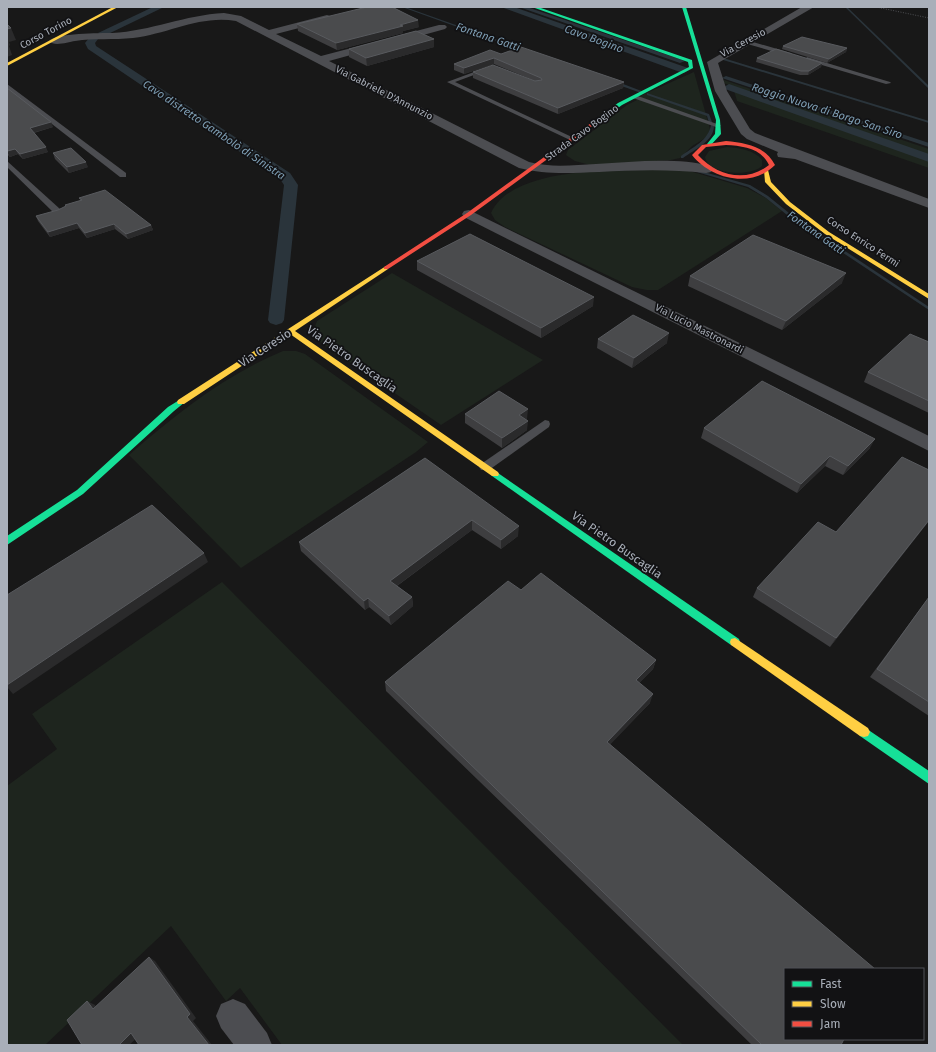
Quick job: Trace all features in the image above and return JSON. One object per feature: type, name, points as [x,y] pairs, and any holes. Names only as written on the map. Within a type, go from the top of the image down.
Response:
[{"type":"street","name":"Corso Torino","points":[[86,31],[116,7]]},
{"type":"street","name":"Strada Cavo Bogino","points":[[534,7],[690,61],[691,67],[688,71],[620,104],[534,168]]},
{"type":"street","points":[[684,7],[718,123],[718,134],[710,144]]},
{"type":"street","name":"Via Ceresio","points":[[793,155],[751,136],[745,131],[721,91],[712,62],[809,7]]},
{"type":"street","name":"Via Gabriele D'Annunzio","points":[[54,41],[86,31],[106,36],[134,35],[203,17],[217,11],[238,18],[504,156],[534,168],[562,170],[664,165],[706,169]]},
{"type":"street","points":[[268,33],[336,16]]},
{"type":"street","points":[[320,60],[442,27]]},
{"type":"street","points":[[70,32],[86,31]]},
{"type":"street","name":"Corso Torino","points":[[7,66],[70,32]]},
{"type":"street","points":[[718,123],[744,145]]},
{"type":"street","points":[[751,184],[732,176],[706,169],[697,162],[694,155],[699,149],[710,144],[726,143],[744,145],[764,153],[793,155],[929,204]]},
{"type":"street","points":[[504,156],[534,158],[556,151],[564,160],[584,169]]},
{"type":"street","name":"Corso Enrico Fermi","points":[[764,153],[771,159],[768,182],[788,203]]},
{"type":"street","name":"Via Gabriele D'Annunzio","points":[[664,165],[694,155]]},
{"type":"street","points":[[732,176],[752,176],[793,155]]},
{"type":"street","points":[[504,156],[516,170],[516,180],[562,170]]},
{"type":"street","name":"Via Ceresio","points":[[7,541],[80,492],[171,409],[469,214],[534,168]]},
{"type":"street","name":"Corso Enrico Fermi","points":[[764,189],[788,203],[827,233],[929,297]]},
{"type":"street","name":"Via Lucio Mastronardi","points":[[469,214],[929,444]]},
{"type":"street","name":"Via Pietro Buscaglia","points":[[291,331],[929,778]]},
{"type":"street","points":[[233,1016],[255,1045]]},
{"type":"lane","points":[[746,42],[888,83]]},
{"type":"lane","points":[[492,67],[450,82],[572,139]]},
{"type":"lane","points":[[7,86],[124,175]]},
{"type":"lane","points":[[636,97],[718,123]]},
{"type":"lane","points":[[7,163],[58,211]]},
{"type":"lane","points":[[485,467],[545,424]]},
{"type":"path","points":[[876,7],[929,18]]},
{"type":"shaded area","points":[[694,72],[710,129],[707,137],[692,146],[680,158],[671,160],[590,165],[575,161],[566,155],[568,150],[627,105],[641,98],[640,96]]},
{"type":"shaded area","points":[[724,80],[929,149],[929,168],[737,101],[733,87],[724,83]]},
{"type":"shaded area","points":[[727,147],[742,149],[755,154],[762,160],[762,166],[757,170],[740,173],[721,171],[708,163],[705,157],[709,151]]},
{"type":"shaded area","points":[[654,168],[683,169],[747,188],[766,198],[782,211],[658,290],[647,290],[632,287],[505,227],[495,220],[491,213],[502,198],[519,187],[540,179],[589,171]]},
{"type":"shaded area","points":[[392,273],[543,360],[441,425],[319,341],[315,334],[317,321]]},
{"type":"shaded area","points":[[283,351],[296,351],[305,354],[428,442],[416,452],[241,568],[129,455],[183,410],[221,384]]},
{"type":"shaded area","points":[[222,582],[683,1045],[282,1045],[240,988],[226,1001],[171,926],[45,1045],[7,1045],[7,786],[57,749],[32,714]]},
{"type":"water","points":[[519,7],[527,7],[685,61],[680,63]]},
{"type":"water","name":"Roggia Nuova di Borgo San Siro","points":[[726,76],[929,143],[929,147],[722,78]]},
{"type":"building","points":[[367,7],[392,7],[418,20],[400,25],[403,26],[336,43],[297,24]]},
{"type":"building","points":[[416,31],[434,39],[366,58],[349,49]]},
{"type":"building","points":[[802,37],[847,48],[829,59],[783,46]]},
{"type":"building","points":[[521,47],[624,82],[558,108],[473,72],[493,65],[535,81],[542,80],[541,78],[494,58],[464,68],[454,64],[490,50],[501,54]]},
{"type":"building","points":[[776,49],[822,63],[809,71],[801,71],[757,58]]},
{"type":"building","points":[[7,88],[51,122],[30,128],[46,147],[20,154],[15,149],[7,151]]},
{"type":"building","points":[[71,148],[86,162],[67,167],[53,153]]},
{"type":"building","points":[[105,190],[151,225],[126,234],[114,224],[85,233],[77,223],[48,232],[36,216],[58,210],[66,206],[65,205],[82,200],[79,198]]},
{"type":"building","points":[[470,234],[594,297],[541,328],[417,261]]},
{"type":"building","points":[[753,235],[846,273],[786,321],[690,276]]},
{"type":"building","points":[[633,315],[669,333],[634,358],[598,339]]},
{"type":"building","points":[[910,334],[929,342],[929,401],[868,372]]},
{"type":"building","points":[[762,381],[875,439],[848,466],[830,456],[801,484],[704,428]]},
{"type":"building","points":[[499,391],[528,409],[519,415],[528,421],[502,438],[465,414]]},
{"type":"building","points":[[902,457],[929,470],[929,520],[836,638],[757,588],[818,522],[836,532]]},
{"type":"building","points":[[425,458],[519,526],[501,540],[472,520],[390,581],[412,597],[389,616],[368,598],[364,601],[299,542]]},
{"type":"building","points":[[152,505],[204,553],[7,685],[7,595]]},
{"type":"building","points":[[541,573],[656,660],[636,680],[653,694],[607,742],[874,968],[784,968],[784,1040],[844,1040],[841,1045],[762,1045],[385,682],[508,581],[521,590]]},
{"type":"building","points":[[929,597],[929,702],[877,669]]},
{"type":"building","points":[[149,957],[190,1014],[187,1017],[209,1045],[139,1045],[131,1033],[119,1045],[82,1045],[67,1020],[87,1001],[93,1009]]},
{"type":"waterway","name":"Cavo distretto Gambolò di Sinistra","points":[[103,33],[160,7]]},
{"type":"waterway","name":"Fontana Gatti","points":[[403,7],[525,50]]},
{"type":"waterway","name":"Cavo Bogino","points":[[505,7],[684,70]]},
{"type":"waterway","points":[[846,7],[929,88]]},
{"type":"waterway","name":"Cavo distretto Gambolò di Sinistra","points":[[93,39],[90,43],[91,47],[285,176],[291,185],[276,320]]},
{"type":"waterway","points":[[721,58],[929,122]]},
{"type":"waterway","name":"Fontana Gatti","points":[[617,83],[642,92]]},
{"type":"waterway","name":"Cavo Bogino","points":[[729,87],[929,158]]},
{"type":"waterway","name":"Fontana Gatti","points":[[648,94],[708,115],[710,122]]},
{"type":"waterway","name":"Fontana Gatti","points":[[682,157],[710,135],[712,126]]},
{"type":"waterway","name":"Fontana Gatti","points":[[698,171],[749,186],[767,197],[793,218],[929,309]]},
{"type":"traffic: fast","points":[[534,7],[690,61],[691,68],[620,104],[600,119]]},
{"type":"traffic: fast","points":[[684,7],[718,120],[718,134],[710,144]]},
{"type":"traffic: fast","points":[[7,541],[80,492],[171,409],[181,402]]},
{"type":"traffic: fast","points":[[495,474],[735,642]]},
{"type":"traffic: fast","points":[[864,732],[929,778]]},
{"type":"traffic: slow","points":[[7,65],[116,7]]},
{"type":"traffic: slow","points":[[766,171],[768,182],[788,203],[827,233],[929,297]]},
{"type":"traffic: slow","points":[[181,402],[386,268]]},
{"type":"traffic: slow","points":[[291,331],[495,474]]},
{"type":"traffic: slow","points":[[735,642],[864,732]]},
{"type":"traffic: jam","points":[[386,268],[469,214],[600,119]]},
{"type":"traffic: jam","points":[[726,143],[753,147],[764,154],[772,165],[764,172],[754,176],[732,176],[721,174],[711,169],[702,163],[695,155],[704,146],[726,143]]}]
